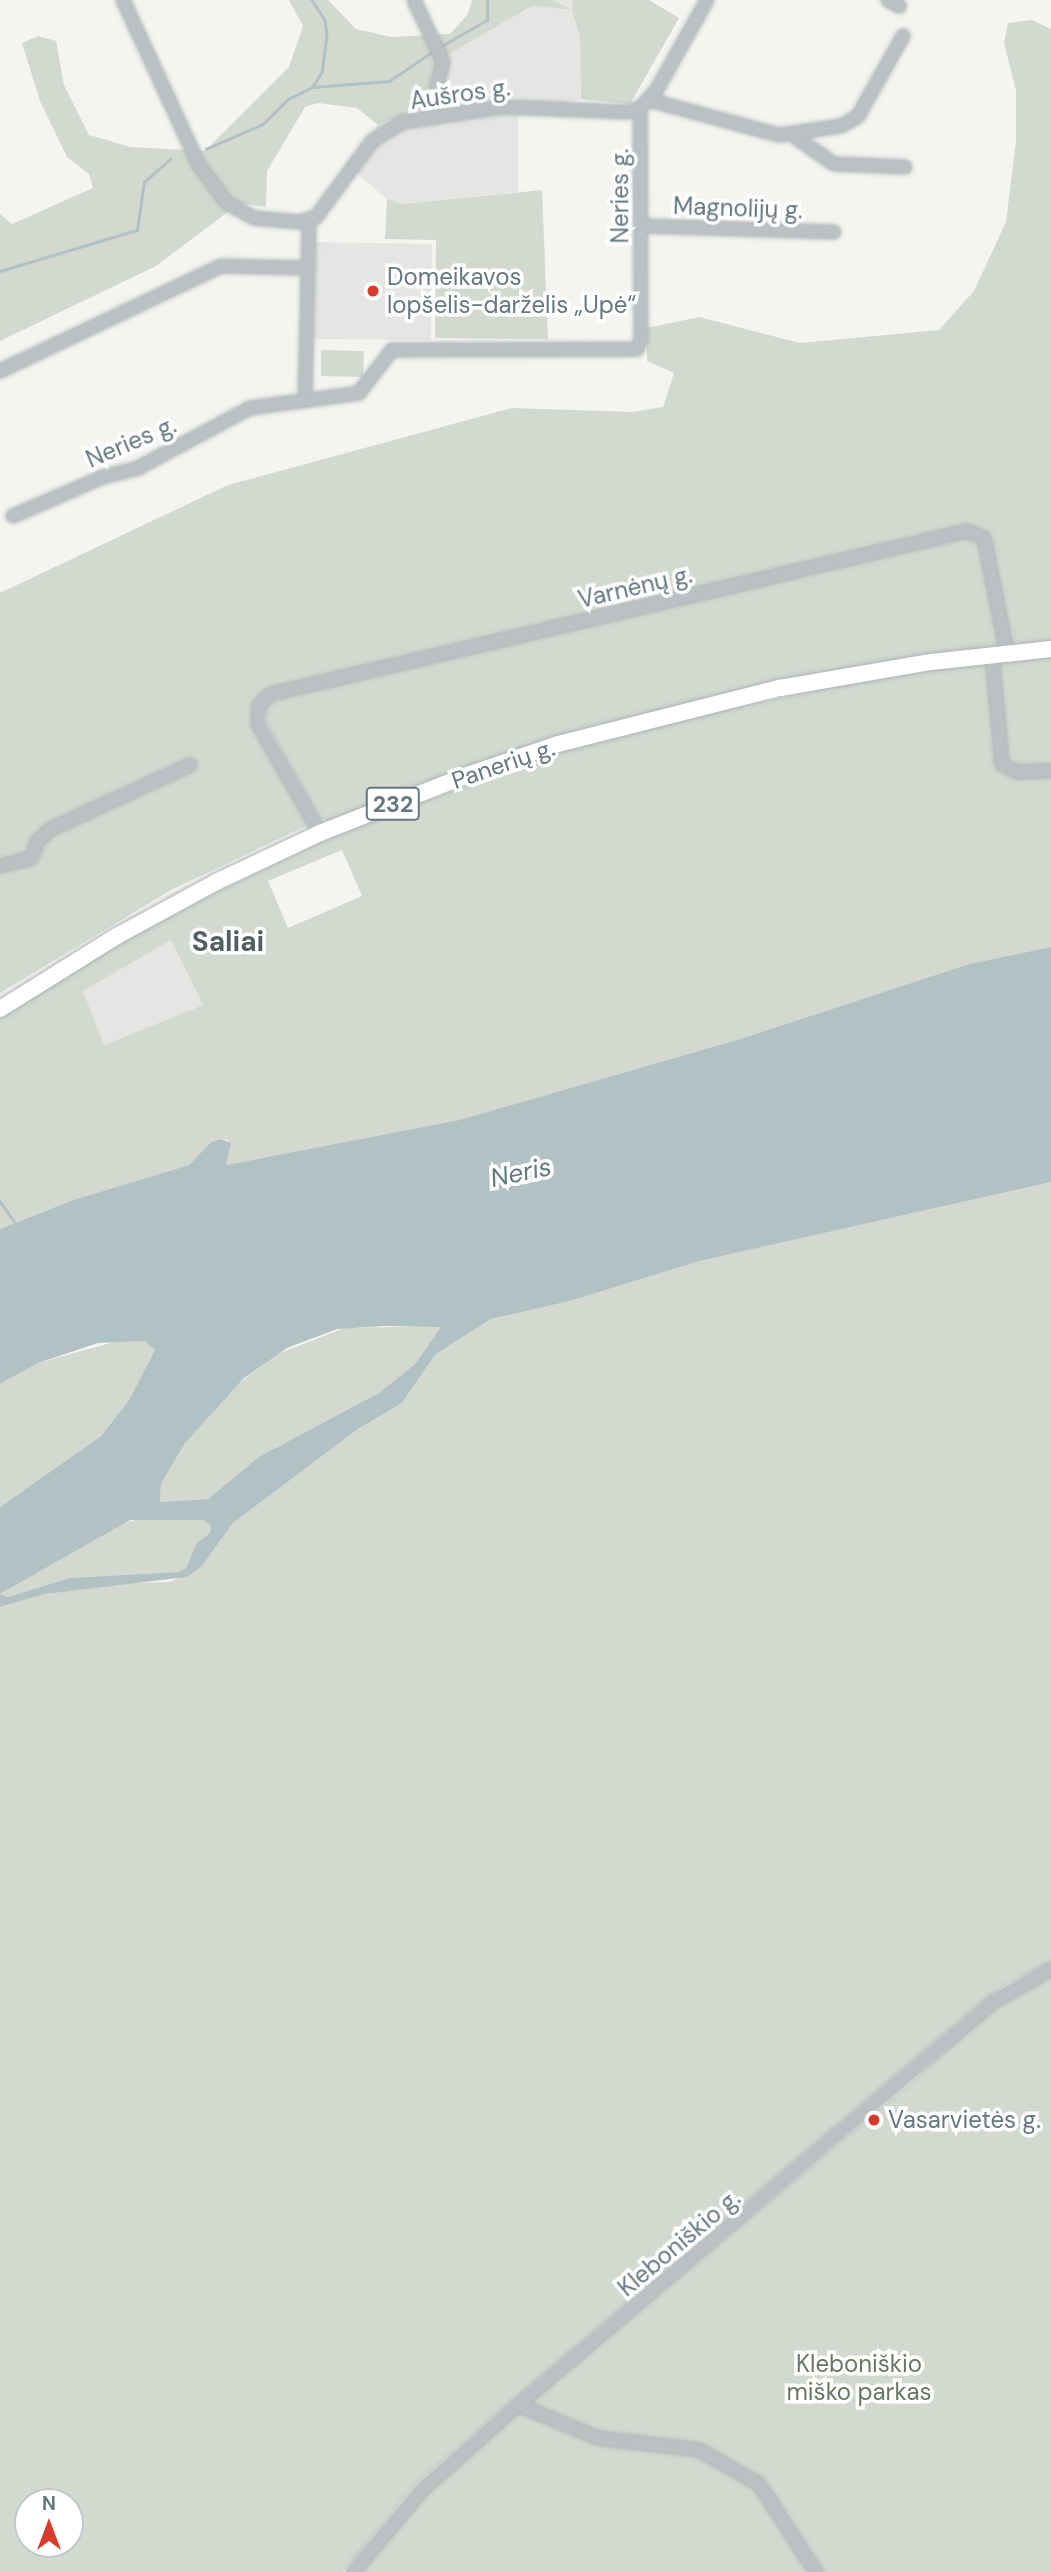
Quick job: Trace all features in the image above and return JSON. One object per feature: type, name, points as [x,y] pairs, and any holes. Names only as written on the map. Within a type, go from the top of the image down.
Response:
[{"type":"main road","name":"Panerių g.","points":[[0,1009],[176,903],[320,833],[470,774],[642,722],[780,688],[1000,653],[1051,649]]},
{"type":"street","points":[[123,0],[178,124],[214,188],[235,209],[254,218],[309,220],[305,401]]},
{"type":"street","points":[[414,0],[436,44],[443,68],[430,116]]},
{"type":"street","points":[[707,0],[644,104],[757,131],[791,134],[841,125],[858,116],[903,37]]},
{"type":"street","name":"Aušros g.","points":[[309,220],[321,213],[382,132],[430,116],[527,106],[626,112],[644,104]]},
{"type":"street","name":"Neries g.","points":[[13,516],[103,478],[138,468],[250,408],[363,391],[386,354],[395,349],[634,351],[641,339],[644,104]]},
{"type":"street","points":[[791,134],[834,164],[905,167]]},
{"type":"street","name":"Magnolijų g.","points":[[641,226],[834,232]]},
{"type":"street","points":[[0,371],[221,266],[308,268]]},
{"type":"street","name":"Varnėnų g.","points":[[320,833],[258,724],[259,705],[271,694],[967,531],[978,531],[984,538],[1000,653]]},
{"type":"street","points":[[1000,653],[1002,764],[1017,772],[1051,771]]},
{"type":"street","points":[[0,866],[31,858],[38,841],[51,830],[190,765]]},
{"type":"street","name":"Kleboniškio g.","points":[[353,2572],[423,2489],[518,2404],[993,2002],[1051,1969]]},
{"type":"street","points":[[518,2404],[598,2438],[699,2450],[759,2484],[816,2572]]},
{"type":"shaded area","points":[[553,0],[573,0],[580,37],[581,99],[518,112],[518,192],[402,204],[387,199],[346,164],[378,125],[419,109],[439,60],[532,6],[570,10]]},
{"type":"shaded area","name":"Domeikavos lopšelis-darželis „Upė“","points":[[315,242],[432,244],[431,340],[314,339]]},
{"type":"shaded area","points":[[171,940],[203,1005],[104,1045],[82,991]]},
{"type":"green space","points":[[289,0],[328,0],[356,29],[391,37],[450,34],[468,14],[472,0],[553,0],[572,10],[532,6],[439,60],[419,109],[378,125],[357,108],[318,103],[305,107],[267,171],[266,207],[240,203],[156,266],[0,341],[0,214],[12,224],[93,188],[89,174],[67,157],[40,101],[22,43],[38,36],[56,41],[64,85],[89,135],[131,147],[205,151],[289,67],[303,26]]},
{"type":"green space","points":[[573,0],[649,0],[679,18],[630,104],[581,99],[580,37],[572,10]]},
{"type":"green space","points":[[1032,20],[1051,29],[1051,643],[1012,646],[984,532],[970,528],[268,690],[253,710],[308,825],[171,890],[0,993],[0,593],[228,485],[512,408],[632,412],[663,407],[674,373],[647,361],[647,328],[699,317],[800,343],[939,330],[974,291],[1006,222],[1016,141],[1016,90],[1004,43],[1008,23]]},
{"type":"green space","points":[[542,190],[548,339],[435,338],[436,240],[385,239],[387,199],[402,204]]},
{"type":"green space","points":[[321,350],[364,351],[363,377],[321,376]]},
{"type":"green space","points":[[967,534],[980,540],[1001,639],[999,648],[781,682],[333,822],[319,819],[267,723],[265,705],[272,698]]},
{"type":"green space","points":[[1051,656],[1051,947],[969,964],[740,1039],[459,1120],[226,1165],[228,1140],[221,1139],[211,1142],[189,1165],[73,1200],[0,1229],[0,1017],[140,929],[344,831],[565,749],[666,722],[907,671]],"holes":[[[342,850],[362,896],[288,928],[268,881]],[[171,940],[203,1005],[104,1045],[83,991]]]},
{"type":"green space","points":[[1051,1182],[1051,1962],[1002,1987],[977,2006],[480,2428],[415,2485],[343,2572],[0,2572],[0,1607],[45,1594],[108,1584],[170,1582],[202,1566],[233,1523],[358,1429],[402,1403],[435,1355],[491,1319],[570,1301],[700,1261]]},
{"type":"green space","points":[[442,1326],[415,1364],[379,1393],[208,1499],[160,1502],[161,1484],[185,1443],[228,1392],[275,1355],[344,1328]]},
{"type":"green space","points":[[121,1340],[144,1341],[155,1350],[129,1400],[101,1436],[0,1507],[0,1384],[38,1363]]},
{"type":"green space","points":[[141,1519],[204,1520],[211,1526],[210,1533],[196,1544],[186,1568],[178,1572],[69,1578],[8,1597],[0,1594],[122,1523]]},
{"type":"green space","name":"Kleboniškio miško parkas","points":[[1051,1975],[1051,2572],[360,2572],[427,2492],[548,2386],[912,2082],[990,2010]]},
{"type":"water","name":"Neris","points":[[1051,947],[1051,1182],[700,1261],[570,1301],[491,1319],[435,1355],[402,1403],[358,1429],[233,1523],[202,1566],[187,1577],[45,1594],[0,1607],[0,1594],[0,1507],[101,1436],[129,1400],[155,1350],[144,1341],[98,1343],[38,1363],[0,1384],[0,1229],[73,1200],[189,1165],[211,1142],[221,1139],[231,1143],[226,1165],[459,1120],[740,1039],[969,964]],"holes":[[[441,1327],[415,1364],[379,1393],[259,1457],[208,1499],[160,1502],[161,1484],[185,1443],[244,1378],[287,1348],[337,1329]],[[130,1520],[204,1520],[211,1526],[210,1533],[196,1544],[186,1568],[178,1572],[69,1578],[8,1597],[0,1594]]]},
{"type":"waterway","points":[[312,0],[325,20],[327,34],[322,72],[313,87]]},
{"type":"waterway","points":[[443,45],[487,20],[487,0]]},
{"type":"waterway","points":[[206,149],[263,124],[288,99],[313,87],[389,81],[432,52]]},
{"type":"waterway","points":[[0,271],[137,230],[144,182],[170,159]]},
{"type":"waterway","points":[[0,1201],[16,1224]]},
{"type":"place","name":"Domeikavos lopšelis-darželis „Upė“","points":[[373,291]]},
{"type":"place","name":"Vasarvietės g.","points":[[874,2120]]},
{"type":"district","name":"Saliai","points":[[228,942]]}]
